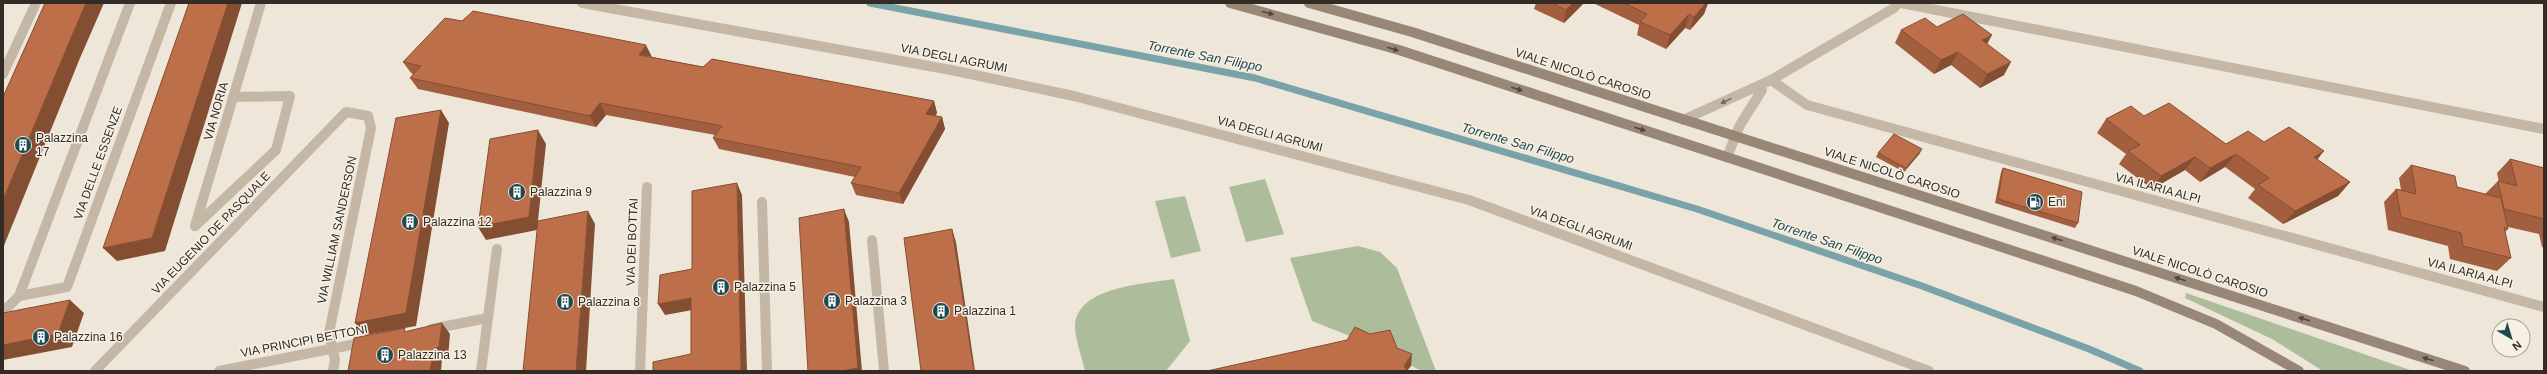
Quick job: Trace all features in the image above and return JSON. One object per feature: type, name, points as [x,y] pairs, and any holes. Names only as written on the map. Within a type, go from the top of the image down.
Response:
[{"type":"main road","points":[[1230,3],[1399,50],[2172,304],[2253,343],[2299,371]]},
{"type":"main road","name":"VIALE NICOLÒ CAROSIO","points":[[1309,3],[1412,32],[2465,371]]},
{"type":"street","points":[[3,74],[8,54],[36,3]]},
{"type":"street","points":[[3,312],[19,296],[130,3]]},
{"type":"street","name":"VIA DELLE ESSENZE","points":[[19,296],[67,287],[171,3]]},
{"type":"street","name":"VIA NORIA","points":[[233,97],[290,96],[276,150],[195,226],[233,97],[261,3]]},
{"type":"street","name":"VIA DEGLI AGRUMI","points":[[582,3],[951,70],[1074,96],[1469,200],[1929,371]]},
{"type":"street","points":[[1683,120],[1771,80],[1894,8],[1898,3]]},
{"type":"street","points":[[1901,3],[2544,129]]},
{"type":"street","name":"VIA ILARIA ALPI","points":[[1771,80],[1807,105],[2544,307]]},
{"type":"street","points":[[1727,158],[1735,137],[1762,90],[1761,85]]},
{"type":"street","name":"VIA WILLIAM SANDERSON","points":[[333,371],[335,360],[329,333],[372,128],[368,116],[346,112]]},
{"type":"street","name":"VIA EUGENIO DE PASQUALE","points":[[95,371],[346,112]]},
{"type":"street","name":"VIA DEI BOTTAI","points":[[640,371],[648,187]]},
{"type":"street","points":[[762,202],[767,371]]},
{"type":"street","points":[[872,240],[884,371]]},
{"type":"street","points":[[481,371],[497,249]]},
{"type":"street","points":[[418,332],[488,318]]},
{"type":"street","name":"VIA PRINCIPI BETTONI","points":[[219,371],[379,339]]},
{"type":"green space","points":[[1265,179],[1284,234],[1246,242],[1229,187]]},
{"type":"green space","points":[[1185,196],[1201,251],[1171,258],[1155,201]]},
{"type":"green space","points":[[1358,246],[1380,252],[1397,268],[1436,371],[1422,371],[1355,338],[1312,321],[1290,258]]},
{"type":"green space","points":[[1174,279],[1190,341],[1166,371],[1085,371],[1077,342],[1075,326],[1079,313],[1087,302],[1115,289]]},
{"type":"green space","points":[[2186,293],[2413,371],[2323,371],[2272,339],[2185,298]]},
{"type":"building","points":[[45,3],[86,3],[3,200],[3,97]]},
{"type":"building","points":[[189,3],[228,3],[152,238],[103,248]]},
{"type":"building","points":[[1552,3],[1573,3],[1566,10]]},
{"type":"building","points":[[1624,3],[1706,3],[1694,17],[1689,14],[1670,35],[1640,22],[1647,14]]},
{"type":"building","points":[[473,11],[646,45],[639,55],[703,67],[712,59],[934,101],[926,114],[942,117],[899,193],[851,183],[861,167],[713,138],[722,126],[600,103],[590,116],[410,78],[421,66],[403,62],[445,18],[462,21]]},
{"type":"building","points":[[1963,14],[1992,35],[1982,40],[2011,62],[1987,74],[1958,52],[1941,60],[1901,30],[1925,18],[1937,27]]},
{"type":"building","points":[[2169,103],[2226,144],[2248,131],[2264,142],[2289,127],[2324,151],[2314,157],[2350,182],[2295,211],[2258,185],[2269,178],[2236,154],[2210,168],[2195,157],[2161,176],[2128,151],[2140,145],[2106,119],[2131,106],[2144,116]]},
{"type":"building","name":"Palazzina 12","points":[[441,110],[406,313],[355,323],[396,118]]},
{"type":"building","name":"Palazzina 9","points":[[538,130],[529,217],[478,227],[490,139]]},
{"type":"building","points":[[1894,134],[1922,149],[1906,168],[1878,153]]},
{"type":"building","points":[[2510,159],[2544,168],[2544,219],[2504,209],[2498,181],[2517,186]]},
{"type":"building","points":[[2411,165],[2455,176],[2457,187],[2501,198],[2508,229],[2504,227],[2511,258],[2463,246],[2461,233],[2401,217],[2396,189],[2416,194]]},
{"type":"building","points":[[2003,168],[2082,192],[2078,223],[1998,199]]},
{"type":"building","name":"Palazzina 5","points":[[737,183],[741,371],[653,371],[653,362],[691,354],[691,298],[658,304],[660,275],[692,269],[692,191]]},
{"type":"building","name":"Palazzina 3","points":[[844,209],[858,368],[842,371],[808,371],[799,218]]},
{"type":"building","name":"Palazzina 8","points":[[588,211],[576,371],[523,371],[538,221]]},
{"type":"building","name":"Palazzina 1","points":[[952,229],[974,371],[921,371],[904,238]]},
{"type":"building","points":[[70,300],[58,334],[3,345],[3,313]]},
{"type":"building","points":[[442,323],[439,347],[434,349],[430,371],[348,371],[354,338],[405,328],[404,332]]},
{"type":"building","points":[[1355,327],[1370,334],[1390,330],[1397,348],[1412,354],[1404,366],[1407,371],[1207,371],[1347,340]]},
{"type":"waterway","name":"Torrente San Filippo","points":[[870,3],[1255,78],[1697,209],[1922,286],[2089,349],[2140,371]]},
{"type":"place","name":"Palazzina 17","points":[[23,145]]},
{"type":"place","name":"Palazzina 9","points":[[517,192]]},
{"type":"place","name":"Eni","points":[[2035,202]]},
{"type":"place","name":"Palazzina 12","points":[[410,222]]},
{"type":"place","name":"Palazzina 5","points":[[721,287]]},
{"type":"place","name":"Palazzina 3","points":[[832,301]]},
{"type":"place","name":"Palazzina 8","points":[[565,302]]},
{"type":"place","name":"Palazzina 1","points":[[941,311]]},
{"type":"place","name":"Palazzina 16","points":[[41,337]]},
{"type":"place","name":"Palazzina 13","points":[[385,355]]}]
